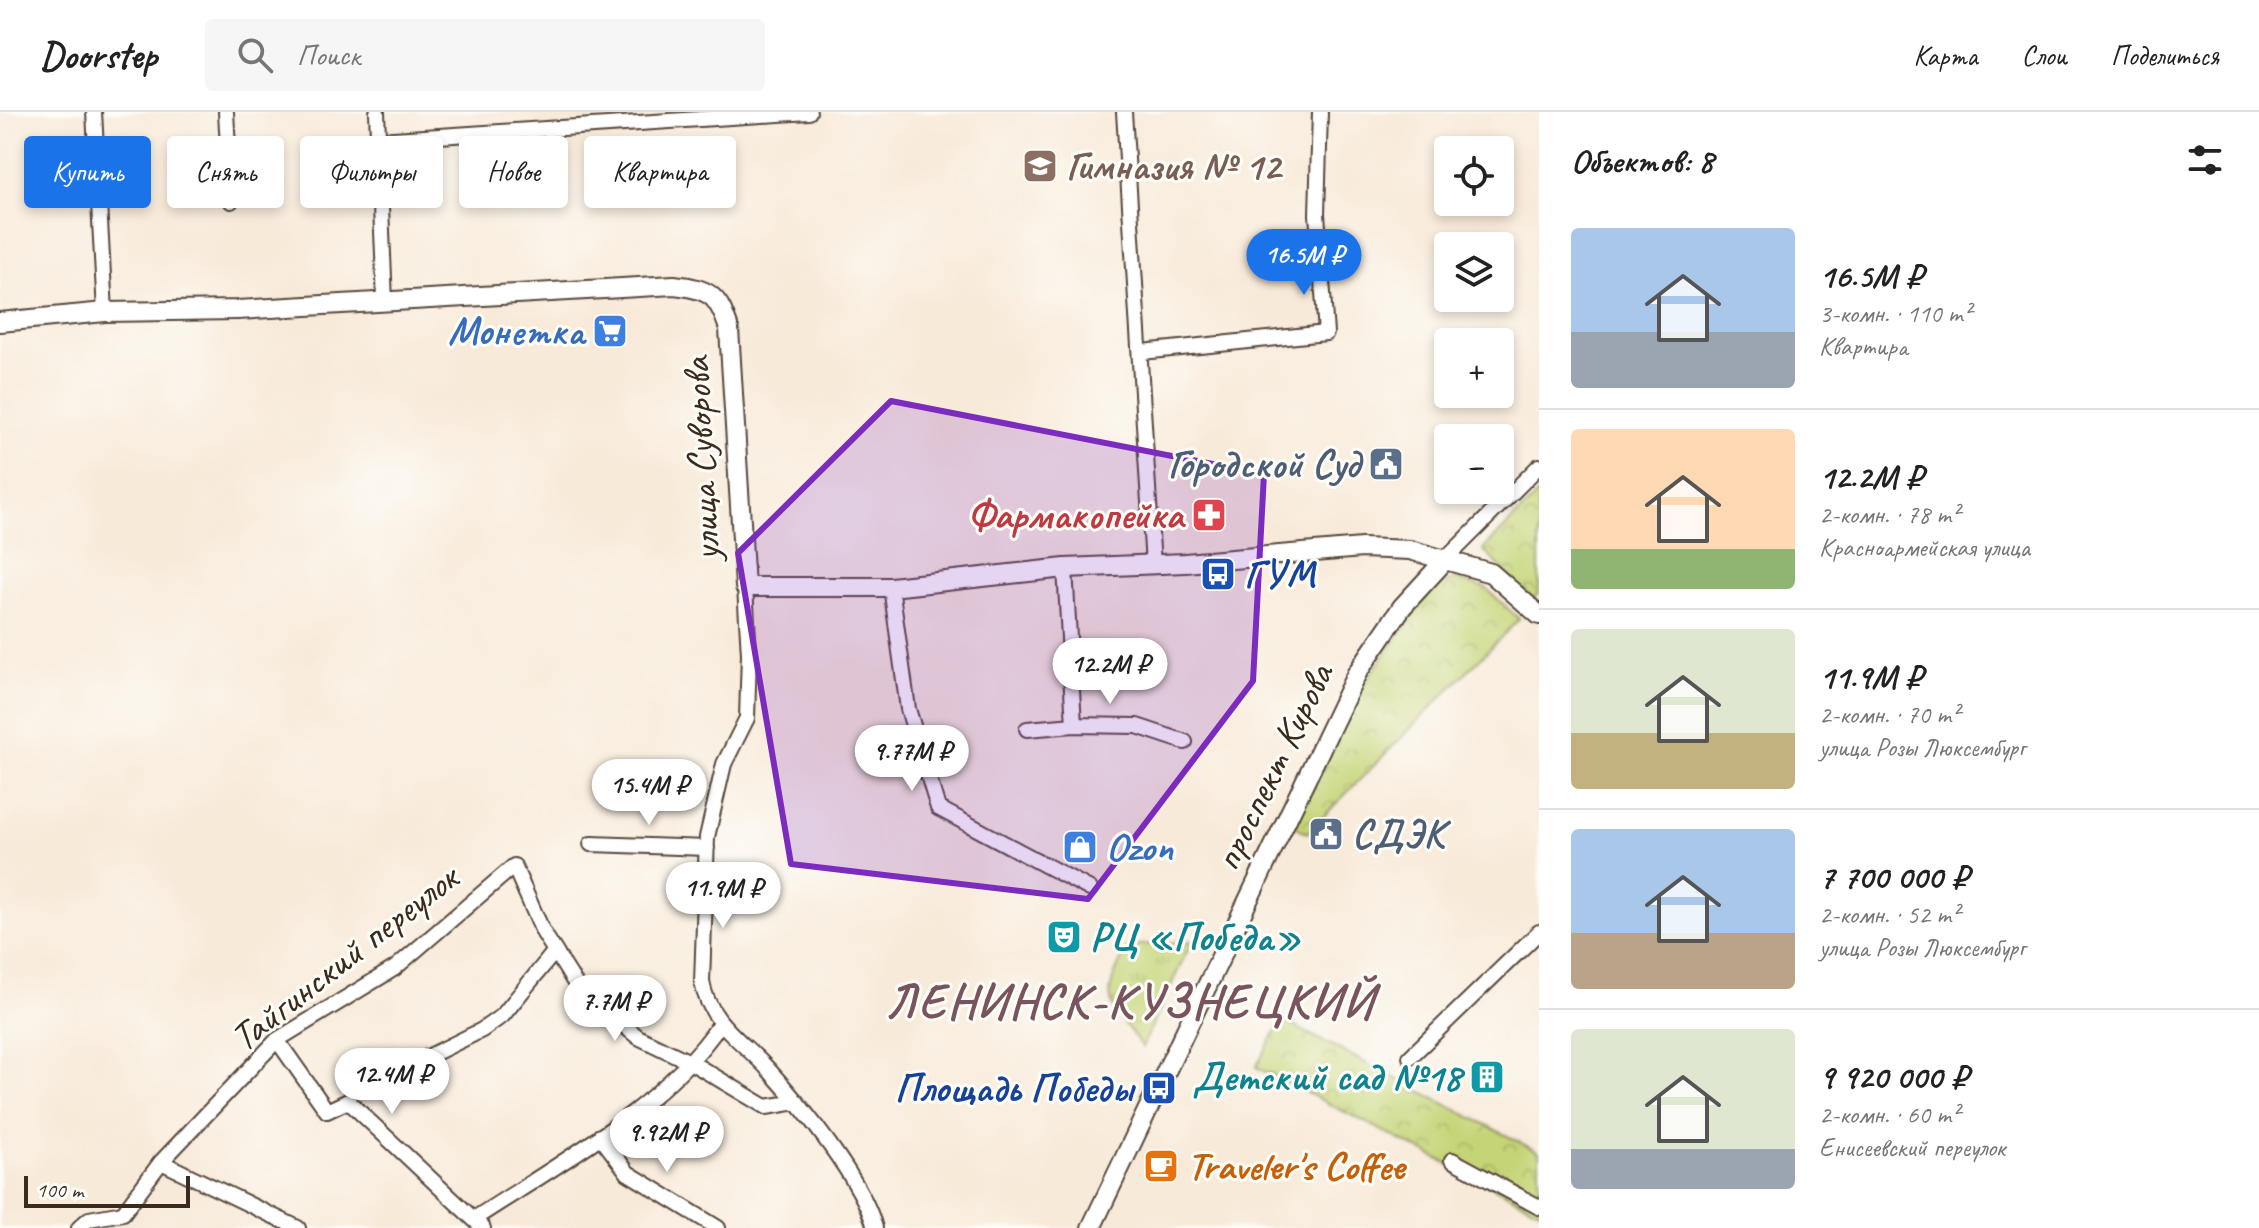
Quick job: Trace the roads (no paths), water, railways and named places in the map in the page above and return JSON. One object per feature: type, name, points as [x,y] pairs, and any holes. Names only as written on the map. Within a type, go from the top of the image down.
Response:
[{"type":"main road","name":"улица Суворова","points":[[0,322],[105,312],[385,302],[674,285],[699,288],[720,303],[729,329],[745,587],[891,587],[1065,568],[1153,565],[1362,548],[1410,550],[1447,558],[1491,573],[1539,615]]},
{"type":"main road","name":"проспект Кирова","points":[[1091,1228],[1357,673],[1402,607],[1447,558]]},
{"type":"street","points":[[94,112],[105,312]]},
{"type":"street","points":[[226,112],[227,136]]},
{"type":"street","points":[[377,112],[378,136]]},
{"type":"street","points":[[440,136],[809,112]]},
{"type":"street","points":[[1124,112],[1142,352],[1153,565]]},
{"type":"street","points":[[1142,352],[1326,333],[1317,214],[1320,112]]},
{"type":"street","points":[[381,208],[385,302]]},
{"type":"street","name":"проспект Кирова","points":[[1447,558],[1539,466]]},
{"type":"street","points":[[1065,568],[1074,725]]},
{"type":"street","points":[[745,587],[749,654],[747,718],[724,764],[714,796],[707,848],[702,982],[711,1012],[797,1102],[860,1192],[875,1228]]},
{"type":"street","points":[[891,587],[908,709],[938,808],[1090,889]]},
{"type":"street","points":[[1027,729],[1074,725],[1137,726],[1185,742]]},
{"type":"street","points":[[591,844],[707,848]]},
{"type":"street","name":"Тайгинский переулок","points":[[79,1228],[89,1219],[123,1213],[161,1162],[277,1040],[395,968],[514,866],[555,951]]},
{"type":"street","points":[[1410,1057],[1539,932]]},
{"type":"street","points":[[383,1079],[482,1030],[503,1015],[555,951],[578,988],[638,1037],[692,1063],[766,1107],[797,1102]]},
{"type":"street","points":[[277,1040],[327,1111],[348,1101],[478,1224],[600,1136],[692,1063],[720,1024]]},
{"type":"street","points":[[600,1136],[628,1173],[718,1228]]},
{"type":"street","points":[[1452,1160],[1539,1207]]},
{"type":"street","points":[[161,1162],[298,1228]]},
{"type":"place","name":"Гимназия № 12","points":[[1040,166]]},
{"type":"place","name":"Монетка","points":[[610,331]]},
{"type":"place","name":"Городской Суд","points":[[1386,464]]},
{"type":"place","name":"Фармакопейка","points":[[1209,515]]},
{"type":"place","name":"ГУМ","points":[[1218,574]]},
{"type":"place","name":"СДЭК","points":[[1326,834]]},
{"type":"place","name":"Ozon","points":[[1080,847]]},
{"type":"place","name":"РЦ «Победа»","points":[[1064,937]]},
{"type":"place","name":"Детский сад №18","points":[[1487,1077]]},
{"type":"place","name":"Площадь Победы","points":[[1159,1088]]},
{"type":"place","name":"Traveler's Coffee","points":[[1161,1166]]},
{"type":"district","name":"ЛЕНИНСК-КУЗНЕЦКИЙ","points":[[1130,1001]]}]
